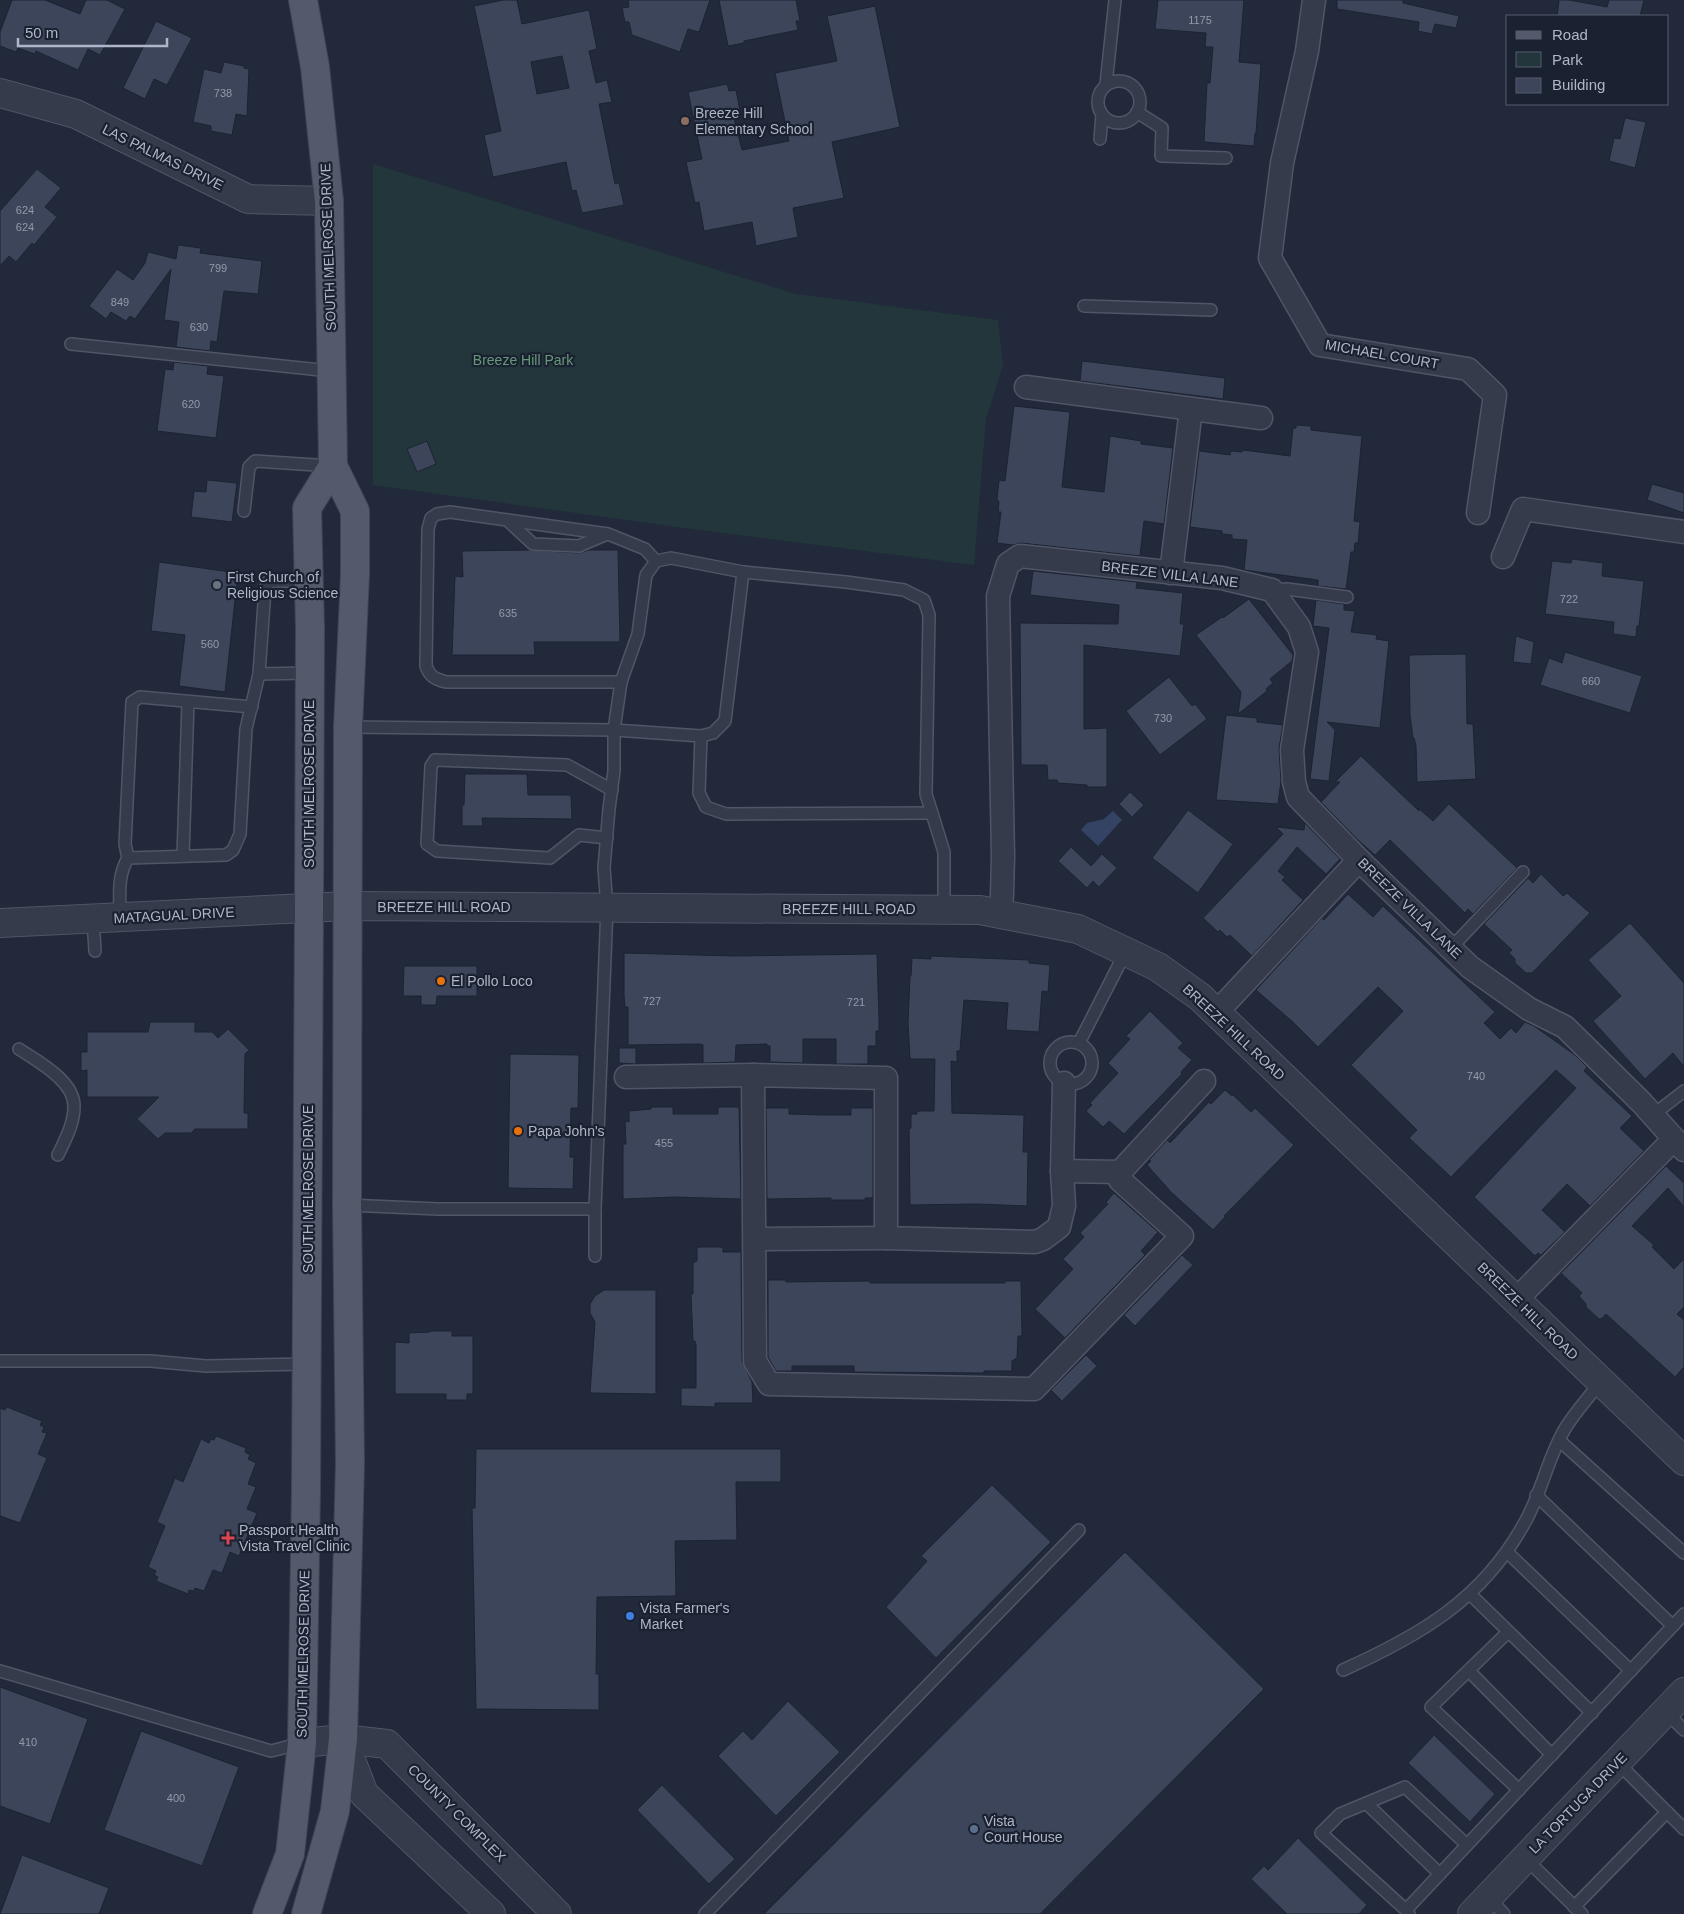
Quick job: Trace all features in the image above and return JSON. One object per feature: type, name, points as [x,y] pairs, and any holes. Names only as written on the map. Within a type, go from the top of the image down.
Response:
[{"type":"main road","name":"SOUTH MELROSE DRIVE","points":[[303,0],[315,67],[329,201],[332,466],[355,511],[348,727],[347,1205],[350,1463],[343,1739],[335,1811],[306,1914]]},
{"type":"main road","name":"SOUTH MELROSE DRIVE","points":[[267,1914],[290,1854],[302,1743],[307,1364],[309,908],[309,581],[307,508],[332,466]]},
{"type":"street","name":"MICHAEL COURT","points":[[1314,0],[1307,51],[1282,163],[1270,258],[1320,345],[1468,369],[1494,395],[1478,513]]},
{"type":"street","name":"LAS PALMAS DRIVE","points":[[0,93],[76,114],[248,199],[329,201]]},
{"type":"street","points":[[1026,388],[1261,418]]},
{"type":"street","points":[[1171,573],[1191,409]]},
{"type":"street","points":[[1503,557],[1523,509],[1684,532]]},
{"type":"street","name":"BREEZE VILLA LANE","points":[[1000,914],[1003,856],[998,596],[1008,564],[1020,556],[1222,578],[1272,590],[1299,627],[1307,652],[1292,750],[1294,782],[1298,797],[1358,860],[1470,966],[1529,1009],[1565,1027],[1679,1144]]},
{"type":"street","points":[[1216,1012],[1358,860]]},
{"type":"street","name":"BREEZE HILL ROAD","points":[[348,906],[980,910],[1078,929],[1158,966],[1200,997],[1684,1461]]},
{"type":"street","name":"MATAGUAL DRIVE","points":[[0,923],[348,906]]},
{"type":"street","points":[[753,1075],[755,1361],[769,1384],[1034,1389],[1182,1236],[1120,1180],[1120,1172],[1204,1081]]},
{"type":"street","points":[[626,1077],[753,1075],[886,1078],[886,1238]]},
{"type":"street","points":[[754,1239],[886,1238],[1035,1242],[1043,1239],[1059,1227],[1064,1206],[1062,1171],[1064,1083]]},
{"type":"street","points":[[1516,1300],[1679,1144]]},
{"type":"street","points":[[1062,1171],[1120,1172]]},
{"type":"street","name":"LA TORTUGA DRIVE","points":[[1488,1908],[1525,1858],[1617,1762],[1675,1721],[1684,1692]]},
{"type":"street","points":[[343,1739],[364,1794],[491,1914]]},
{"type":"street","name":"COUNTY COMPLEX","points":[[302,1743],[343,1739],[388,1744],[557,1914]]},
{"type":"lane","points":[[1100,139],[1102,115],[1098,99],[1100,91],[1106,84],[1115,0]]},
{"type":"lane","points":[[1102,115],[1108,120],[1125,122],[1138,112],[1140,104],[1140,96],[1136,88],[1129,83],[1122,81],[1106,84]]},
{"type":"lane","points":[[1138,112],[1162,128],[1161,156],[1226,158]]},
{"type":"lane","points":[[1084,306],[1211,310]]},
{"type":"lane","points":[[71,344],[330,371]]},
{"type":"lane","points":[[244,511],[249,467],[255,461],[332,466]]},
{"type":"lane","points":[[621,682],[446,682],[436,680],[429,675],[426,666],[428,529],[431,518],[437,514],[450,512],[608,534],[645,549],[656,562]]},
{"type":"lane","points":[[507,520],[533,544],[579,546],[608,534]]},
{"type":"lane","points":[[595,1256],[595,1208],[607,907],[604,868],[614,771],[614,730],[621,682],[638,634],[646,576],[656,562],[671,558],[743,572],[904,590],[924,600],[928,615],[926,794],[944,852],[944,910]]},
{"type":"lane","points":[[348,727],[614,730],[701,736],[714,732],[725,721],[743,572]]},
{"type":"lane","points":[[128,858],[226,855],[233,850],[240,834],[246,729],[259,674],[265,589],[268,582],[309,581]]},
{"type":"lane","points":[[1272,590],[1287,589],[1347,597]]},
{"type":"lane","points":[[259,674],[309,673]]},
{"type":"lane","points":[[120,917],[119,888],[124,865],[128,858],[125,844],[132,702],[140,697],[252,707]]},
{"type":"lane","points":[[183,856],[188,702]]},
{"type":"lane","points":[[701,736],[699,793],[706,808],[726,814],[932,813]]},
{"type":"lane","points":[[607,838],[579,835],[550,858],[437,851],[427,844],[431,766],[435,760],[567,765],[612,790]]},
{"type":"lane","points":[[1451,948],[1523,872]]},
{"type":"lane","points":[[92,919],[95,951]]},
{"type":"lane","points":[[1079,1043],[1126,951]]},
{"type":"lane","points":[[1072,1041],[1079,1043],[1085,1046],[1092,1057],[1092,1070],[1083,1081],[1076,1084],[1064,1083],[1056,1078],[1052,1072],[1050,1058],[1058,1045],[1072,1041]]},
{"type":"lane","points":[[19,1049],[50,1069],[68,1089],[74,1105],[70,1126],[58,1155]]},
{"type":"lane","points":[[1653,1116],[1684,1090]]},
{"type":"lane","points":[[347,1205],[438,1209],[595,1208]]},
{"type":"lane","points":[[0,1361],[150,1361],[206,1366],[307,1364]]},
{"type":"lane","points":[[1343,1670],[1385,1652],[1434,1622],[1470,1594],[1500,1562],[1526,1520],[1566,1427],[1601,1381]]},
{"type":"lane","points":[[1560,1440],[1684,1553]]},
{"type":"lane","points":[[1536,1495],[1673,1626]]},
{"type":"lane","points":[[705,1914],[1079,1530]]},
{"type":"lane","points":[[1507,1552],[1631,1671]]},
{"type":"lane","points":[[1470,1594],[1592,1713]]},
{"type":"lane","points":[[1467,1845],[1405,1787],[1340,1814],[1321,1833],[1407,1912],[1440,1874],[1684,1614]]},
{"type":"lane","points":[[1508,1632],[1431,1707],[1520,1790]]},
{"type":"lane","points":[[0,1671],[271,1751],[302,1743]]},
{"type":"lane","points":[[1469,1671],[1552,1755]]},
{"type":"lane","points":[[1617,1762],[1684,1829]]},
{"type":"lane","points":[[1366,1804],[1440,1874]]},
{"type":"lane","points":[[1525,1858],[1578,1910],[1667,1812]]},
{"type":"green space","name":"Breeze Hill Park","points":[[373,164],[796,294],[998,320],[1003,365],[986,419],[974,565],[677,527],[373,485]]},
{"type":"water","points":[[1113,811],[1122,820],[1098,846],[1081,830],[1087,823],[1104,819]]},
{"type":"building","points":[[12,0],[45,0],[80,14],[86,0],[107,0],[125,9],[100,55],[88,49],[78,70],[36,51],[35,54],[18,48],[16,52],[0,46],[0,32]]},
{"type":"building","points":[[503,0],[517,0],[522,24],[589,10],[597,49],[589,51],[596,83],[607,80],[612,102],[599,104],[615,184],[619,183],[624,205],[582,213],[576,190],[572,191],[566,162],[493,177],[484,135],[501,131],[474,6]],"holes":[[[562,56],[569,88],[537,94],[531,62]]]},
{"type":"building","points":[[628,0],[710,0],[699,32],[688,29],[680,52],[632,35],[629,22],[625,22],[622,8],[629,7]]},
{"type":"building","points":[[719,0],[796,0],[800,21],[796,21],[798,30],[728,46]]},
{"type":"building","points":[[1158,0],[1244,0],[1239,62],[1261,64],[1254,146],[1204,142],[1207,83],[1210,83],[1213,47],[1205,47],[1206,33],[1155,29]]},
{"type":"building","points":[[1337,0],[1403,0],[1403,3],[1459,16],[1456,28],[1435,24],[1432,34],[1418,31],[1419,22],[1337,9]]},
{"type":"building","points":[[1559,0],[1607,7],[1609,0],[1644,0],[1640,15],[1557,15]]},
{"type":"building","points":[[875,6],[900,127],[832,142],[844,198],[793,208],[798,237],[756,246],[752,222],[704,231],[699,202],[695,203],[686,162],[702,159],[688,92],[727,84],[729,91],[736,90],[741,116],[734,118],[742,150],[789,141],[775,73],[837,61],[827,16]]},
{"type":"building","points":[[156,21],[192,38],[167,85],[154,79],[145,99],[123,88]]},
{"type":"building","points":[[224,62],[244,66],[244,68],[249,69],[247,116],[236,114],[232,135],[211,131],[211,126],[193,122],[204,69],[221,73]]},
{"type":"building","points":[[1625,118],[1646,122],[1635,168],[1609,161],[1614,138],[1620,139]]},
{"type":"building","points":[[37,169],[61,188],[45,207],[57,217],[34,245],[32,243],[16,262],[9,256],[0,266],[0,211]]},
{"type":"building","points":[[178,245],[201,248],[200,253],[262,261],[258,294],[224,291],[217,342],[211,341],[210,351],[176,347],[179,322],[164,320],[171,269],[135,319],[130,316],[126,321],[111,312],[106,319],[89,306],[117,269],[133,280],[145,263],[148,252],[176,259]]},
{"type":"building","points":[[1082,361],[1225,378],[1223,399],[1080,381]]},
{"type":"building","points":[[174,362],[208,366],[207,374],[224,376],[216,438],[157,431],[165,369],[173,370]]},
{"type":"building","points":[[1014,406],[1070,412],[1062,487],[1104,492],[1110,436],[1141,441],[1141,444],[1173,448],[1164,524],[1144,521],[1140,556],[1021,543],[1013,545],[997,543],[1001,512],[998,512],[999,502],[997,499],[999,480],[1005,481]]},
{"type":"building","points":[[1296,425],[1311,426],[1311,430],[1362,436],[1354,521],[1360,522],[1358,543],[1355,543],[1354,552],[1351,552],[1346,589],[1318,586],[1318,580],[1244,570],[1247,540],[1232,539],[1232,535],[1222,534],[1222,531],[1190,527],[1199,451],[1230,455],[1231,451],[1242,452],[1243,450],[1290,456],[1293,428],[1296,428]]},
{"type":"building","points":[[427,441],[436,464],[417,472],[407,449]]},
{"type":"building","points":[[207,480],[237,483],[232,522],[191,517],[194,491],[206,492]]},
{"type":"building","points":[[1652,484],[1684,493],[1684,513],[1647,500]]},
{"type":"building","points":[[530,550],[579,553],[589,550],[618,550],[620,642],[534,642],[535,655],[452,655],[455,576],[463,577],[462,551]]},
{"type":"building","points":[[1572,559],[1603,563],[1602,576],[1644,581],[1636,637],[1613,634],[1614,622],[1545,614],[1552,561],[1571,563]]},
{"type":"building","points":[[159,562],[238,573],[225,692],[179,686],[185,635],[151,631]]},
{"type":"building","points":[[1033,571],[1137,582],[1136,588],[1183,593],[1180,624],[1184,624],[1180,656],[1084,645],[1084,729],[1107,728],[1107,787],[1087,787],[1087,785],[1058,783],[1057,780],[1048,780],[1047,765],[1021,765],[1020,623],[1118,624],[1119,605],[1030,595]]},
{"type":"building","points":[[1249,599],[1293,655],[1292,661],[1270,679],[1273,683],[1266,689],[1267,691],[1238,714],[1241,692],[1196,635]]},
{"type":"building","points":[[1316,600],[1344,604],[1344,610],[1355,611],[1351,632],[1377,635],[1376,639],[1389,641],[1380,728],[1327,722],[1335,730],[1329,781],[1310,779],[1329,628],[1313,626]]},
{"type":"building","points":[[1516,636],[1534,642],[1531,664],[1513,662]]},
{"type":"building","points":[[1565,652],[1642,676],[1630,713],[1540,685],[1549,658],[1562,663]]},
{"type":"building","points":[[1466,654],[1467,724],[1473,724],[1476,779],[1417,782],[1416,746],[1410,715],[1409,655]]},
{"type":"building","points":[[1169,677],[1192,706],[1195,704],[1207,719],[1160,755],[1126,711]]},
{"type":"building","points":[[1226,715],[1257,718],[1257,722],[1283,725],[1279,748],[1281,781],[1278,804],[1216,800]]},
{"type":"building","points":[[1361,756],[1419,811],[1418,808],[1433,821],[1449,804],[1517,868],[1473,914],[1468,909],[1465,913],[1390,840],[1375,855],[1321,802],[1340,782],[1335,782]]},
{"type":"building","points":[[465,774],[527,774],[528,795],[571,795],[572,819],[482,818],[483,826],[462,826]]},
{"type":"building","points":[[1130,792],[1144,805],[1132,817],[1119,804]]},
{"type":"building","points":[[1188,810],[1233,844],[1198,893],[1152,858]]},
{"type":"building","points":[[1305,823],[1340,859],[1326,874],[1297,847],[1278,871],[1285,877],[1282,880],[1303,900],[1252,956],[1230,935],[1227,937],[1220,930],[1218,932],[1203,918],[1283,834],[1276,827],[1304,830]]},
{"type":"building","points":[[1071,847],[1091,866],[1102,854],[1117,868],[1099,887],[1093,881],[1087,888],[1058,861]]},
{"type":"building","points":[[1541,874],[1563,896],[1567,893],[1590,913],[1532,973],[1526,973],[1515,963],[1515,959],[1509,953],[1512,950],[1484,924],[1528,878],[1533,883]]},
{"type":"building","points":[[1348,894],[1373,917],[1383,906],[1495,1012],[1484,1023],[1500,1039],[1511,1028],[1516,1033],[1525,1022],[1534,1026],[1575,1055],[1587,1067],[1584,1071],[1632,1116],[1620,1128],[1644,1151],[1590,1206],[1567,1184],[1542,1210],[1565,1232],[1541,1255],[1538,1253],[1535,1256],[1474,1197],[1576,1088],[1556,1070],[1451,1177],[1409,1138],[1417,1130],[1351,1065],[1403,1011],[1378,987],[1318,1047],[1256,990],[1322,918],[1324,920]]},
{"type":"building","points":[[1630,923],[1684,983],[1684,1067],[1673,1053],[1645,1079],[1593,1021],[1621,996],[1588,960]]},
{"type":"building","points":[[624,953],[733,956],[877,954],[879,1031],[876,1031],[876,1046],[868,1046],[868,1064],[836,1064],[836,1039],[803,1039],[803,1063],[770,1062],[770,1046],[767,1046],[767,1044],[736,1045],[735,1062],[703,1063],[703,1045],[700,1044],[628,1045],[628,1007],[625,1007],[624,995]]},
{"type":"building","points":[[931,956],[1029,960],[1029,963],[1050,965],[1048,992],[1042,991],[1039,1032],[1006,1030],[1008,1003],[964,1000],[960,1051],[957,1051],[957,1062],[951,1061],[952,1113],[1024,1115],[1023,1152],[1028,1152],[1027,1206],[977,1204],[910,1205],[909,1129],[911,1128],[911,1114],[917,1114],[917,1111],[934,1111],[935,1059],[910,1059],[908,1023],[910,976],[912,958],[931,959]]},
{"type":"building","name":"El Pollo Loco","points":[[404,966],[477,966],[477,996],[437,996],[436,1005],[421,1005],[421,996],[403,996]]},
{"type":"building","points":[[1150,1011],[1183,1043],[1178,1048],[1192,1060],[1181,1072],[1182,1074],[1124,1134],[1109,1121],[1103,1127],[1086,1111],[1092,1105],[1090,1103],[1118,1073],[1108,1063],[1130,1039],[1126,1036]]},
{"type":"building","points":[[150,1022],[195,1022],[195,1032],[212,1032],[218,1038],[228,1029],[249,1050],[245,1054],[244,1113],[248,1113],[248,1129],[195,1129],[191,1133],[165,1133],[158,1139],[137,1119],[159,1097],[87,1097],[87,1070],[81,1071],[81,1052],[87,1052],[87,1032],[148,1032]]},
{"type":"building","points":[[619,1048],[636,1048],[636,1064],[619,1063]]},
{"type":"building","points":[[510,1054],[579,1055],[578,1108],[571,1108],[570,1157],[574,1157],[573,1189],[508,1188]]},
{"type":"building","points":[[1225,1090],[1251,1112],[1255,1108],[1294,1145],[1224,1216],[1213,1230],[1171,1192],[1147,1165],[1151,1161],[1149,1160],[1167,1140],[1170,1143],[1209,1102],[1211,1104]]},
{"type":"building","points":[[651,1107],[673,1107],[673,1114],[718,1114],[718,1107],[739,1107],[741,1199],[675,1197],[623,1199],[623,1144],[626,1144],[625,1121],[629,1122],[629,1111],[651,1109]]},
{"type":"building","points":[[766,1108],[789,1108],[789,1114],[851,1115],[851,1108],[873,1108],[873,1198],[865,1198],[865,1200],[831,1200],[831,1198],[767,1199]]},
{"type":"building","points":[[1666,1166],[1684,1183],[1684,1207],[1668,1188],[1632,1226],[1654,1245],[1652,1247],[1674,1269],[1684,1259],[1684,1307],[1677,1314],[1684,1320],[1684,1367],[1675,1377],[1606,1314],[1599,1319],[1586,1307],[1586,1304],[1579,1296],[1582,1293],[1561,1273]]},
{"type":"building","points":[[1114,1193],[1158,1232],[1141,1251],[1145,1255],[1065,1338],[1035,1309],[1073,1269],[1063,1259],[1084,1237],[1080,1233],[1108,1204],[1106,1202]]},
{"type":"building","points":[[697,1247],[723,1247],[723,1252],[741,1252],[742,1361],[752,1382],[753,1403],[715,1403],[715,1407],[681,1406],[681,1388],[696,1388],[696,1344],[693,1341],[691,1294],[693,1294],[693,1263],[697,1261]]},
{"type":"building","points":[[1182,1255],[1193,1265],[1135,1326],[1124,1315]]},
{"type":"building","points":[[768,1280],[786,1280],[786,1282],[870,1281],[870,1283],[1005,1283],[1005,1281],[1021,1281],[1022,1336],[1018,1336],[1017,1358],[1012,1361],[1012,1371],[984,1371],[984,1373],[854,1372],[854,1366],[792,1366],[792,1371],[776,1371],[768,1357]]},
{"type":"building","points":[[604,1290],[656,1290],[656,1394],[590,1393],[595,1322],[590,1313],[590,1304],[595,1296]]},
{"type":"building","points":[[452,1331],[452,1336],[473,1336],[473,1394],[467,1394],[467,1400],[446,1400],[446,1394],[395,1394],[395,1342],[409,1343],[409,1333]]},
{"type":"building","points":[[1086,1355],[1097,1366],[1062,1401],[1051,1390]]},
{"type":"building","points":[[7,1407],[42,1421],[40,1425],[44,1427],[42,1432],[47,1433],[38,1454],[47,1458],[20,1523],[0,1516],[0,1408],[5,1410]]},
{"type":"building","points":[[216,1436],[246,1448],[245,1452],[250,1455],[248,1459],[256,1463],[248,1484],[256,1487],[247,1509],[257,1513],[239,1556],[230,1552],[222,1573],[213,1570],[204,1591],[195,1588],[194,1591],[189,1590],[188,1594],[156,1581],[158,1577],[154,1575],[156,1571],[148,1567],[165,1526],[157,1522],[175,1478],[183,1482],[201,1439],[209,1443]]},
{"type":"building","points":[[476,1449],[781,1449],[781,1482],[736,1482],[737,1540],[675,1541],[676,1596],[597,1597],[596,1674],[599,1674],[599,1710],[476,1709],[472,1508],[475,1508]]},
{"type":"building","points":[[992,1485],[1051,1542],[936,1658],[886,1607],[927,1561],[921,1556]]},
{"type":"building","points":[[1125,1552],[1264,1689],[1040,1914],[764,1914]]},
{"type":"building","points":[[0,1687],[88,1719],[50,1824],[0,1806]]},
{"type":"building","points":[[788,1701],[840,1752],[776,1816],[718,1756],[743,1731],[752,1740]]},
{"type":"building","points":[[141,1731],[239,1767],[202,1866],[104,1830]]},
{"type":"building","points":[[1434,1735],[1495,1794],[1470,1822],[1408,1763]]},
{"type":"building","points":[[662,1785],[735,1859],[709,1884],[637,1810]]},
{"type":"building","points":[[1298,1838],[1367,1905],[1359,1914],[1287,1914],[1251,1879],[1264,1866],[1268,1870]]},
{"type":"building","points":[[22,1855],[109,1888],[99,1914],[0,1914]]},
{"type":"place","name":"Breeze Hill Elementary School","points":[[685,121]]},
{"type":"place","name":"First Church of Religious Science","points":[[217,585]]},
{"type":"place","name":"El Pollo Loco","points":[[441,981]]},
{"type":"place","name":"Papa John's","points":[[518,1131]]},
{"type":"place","name":"Passport Health Vista Travel Clinic","points":[[228,1538]]},
{"type":"place","name":"Vista Farmer's Market","points":[[630,1616]]},
{"type":"place","name":"Vista Court House","points":[[974,1829]]}]
